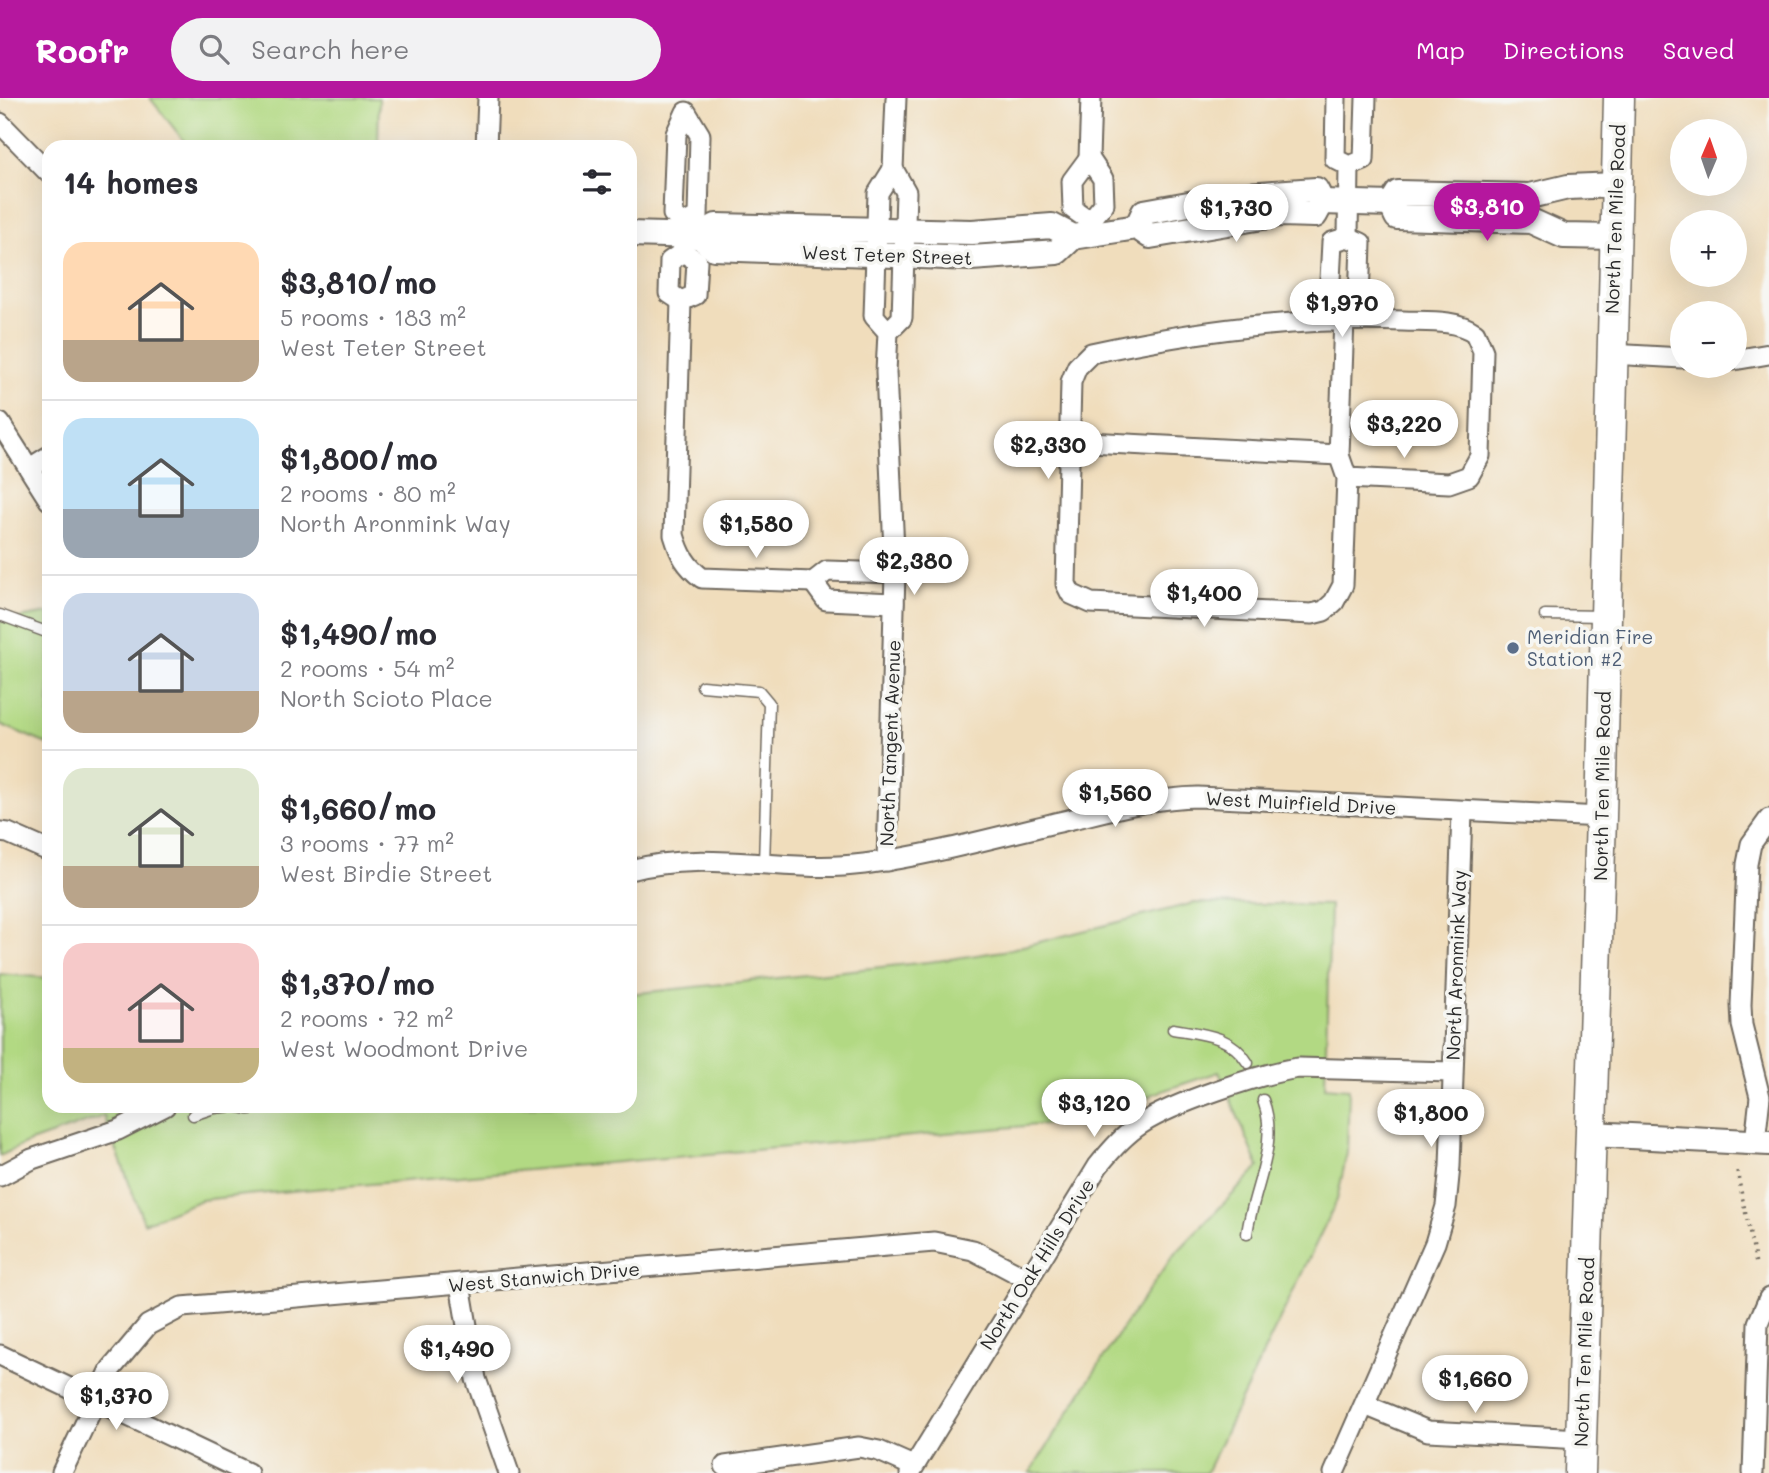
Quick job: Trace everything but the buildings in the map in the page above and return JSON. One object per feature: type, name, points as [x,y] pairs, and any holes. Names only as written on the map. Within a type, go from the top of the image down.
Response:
[{"type":"main road","name":"North Ten Mile Road","points":[[1580,1473],[1601,817],[1619,98]]},
{"type":"street","points":[[486,140],[488,98]]},
{"type":"street","name":"North Tangent Avenue","points":[[888,332],[874,316],[877,193],[893,169],[896,98]]},
{"type":"street","points":[[1089,158],[1103,179],[1104,204],[1085,230],[1073,209],[1072,181],[1089,158],[1091,98]]},
{"type":"street","points":[[1336,98],[1335,159],[1349,166],[1364,160],[1366,98]]},
{"type":"street","points":[[687,105],[700,135],[698,216],[670,261],[669,293],[681,301],[674,535],[680,554],[689,568],[702,578],[814,582],[827,571],[895,573]]},
{"type":"street","points":[[0,123],[42,166]]},
{"type":"street","points":[[1348,237],[1349,166]]},
{"type":"street","name":"North Tangent Avenue","points":[[887,861],[895,573],[886,372],[888,332],[902,318],[906,192],[893,169]]},
{"type":"street","name":"West Teter Street","points":[[1391,204],[1398,193],[1530,196],[1568,187],[1616,185]]},
{"type":"street","name":"West Teter Street","points":[[637,234],[687,237],[714,248],[876,255],[904,244],[972,232],[1052,226],[1085,230],[1137,227],[1150,236],[1280,214],[1315,215],[1322,202],[1391,204]]},
{"type":"street","name":"West Teter Street","points":[[1391,204],[1398,217],[1531,221],[1564,236],[1615,237]]},
{"type":"street","name":"West Teter Street","points":[[687,237],[716,226],[876,230],[904,244]]},
{"type":"street","points":[[1343,319],[1359,302],[1361,243],[1348,237],[1332,242],[1329,299],[1343,319],[1339,454],[1347,478],[1343,585],[1334,602],[1324,611],[1312,614],[1091,603],[1071,594],[1065,575],[1071,382],[1077,367],[1091,353],[1227,328],[1343,319],[1454,323],[1475,333],[1483,351],[1480,456],[1469,476],[1449,483],[1347,478]]},
{"type":"street","points":[[1611,354],[1670,357]]},
{"type":"street","points":[[1747,358],[1769,354]]},
{"type":"street","points":[[0,423],[42,488]]},
{"type":"street","points":[[1070,442],[1339,454]]},
{"type":"street","points":[[30,468],[42,460]]},
{"type":"street","points":[[814,582],[826,600],[894,603]]},
{"type":"street","name":"West Muirfield Drive","points":[[637,869],[679,861],[847,865],[887,861],[1160,798],[1198,797],[1601,817]]},
{"type":"street","name":"North Aronmink Way","points":[[1334,1473],[1441,1225],[1450,1166],[1462,812]]},
{"type":"street","points":[[1591,1134],[1762,1142],[1760,1097],[1742,1025],[1741,1005],[1746,864],[1751,844],[1769,819]]},
{"type":"street","points":[[0,832],[8,832],[42,848]]},
{"type":"street","name":"North Oak Hills Drive","points":[[911,1470],[1098,1166],[1125,1136],[1158,1114],[1279,1071],[1298,1068],[1452,1072]]},
{"type":"street","points":[[0,1176],[32,1159],[117,1130],[151,1113]]},
{"type":"street","name":"West Stanwich Drive","points":[[62,1472],[111,1369],[148,1325],[182,1307],[934,1242],[973,1250],[1028,1279]]},
{"type":"street","points":[[460,1284],[476,1379],[509,1473]]},
{"type":"street","points":[[1753,1473],[1758,1323],[1769,1299]]},
{"type":"street","points":[[0,1355],[248,1473]]},
{"type":"street","points":[[1365,1405],[1410,1426],[1437,1432],[1581,1439]]},
{"type":"street","points":[[725,1466],[859,1447],[879,1451],[911,1470]]},
{"type":"lane","points":[[0,615],[42,630]]},
{"type":"lane","points":[[1545,615],[1605,616]]},
{"type":"lane","points":[[702,686],[759,691],[769,704],[764,864]]},
{"type":"lane","points":[[1173,1029],[1224,1038],[1240,1050],[1248,1062]]},
{"type":"lane","points":[[1247,1234],[1254,1195],[1270,1144],[1270,1119],[1263,1100]]},
{"type":"lane","points":[[193,1115],[199,1113]]},
{"type":"path","points":[[1737,1171],[1756,1264]]},
{"type":"green space","points":[[150,98],[379,98],[378,140],[183,140]]},
{"type":"green space","points":[[42,614],[42,742],[0,724],[0,618],[2,621]]},
{"type":"green space","points":[[1194,903],[1330,905],[1325,1087],[1349,1089],[1347,1153],[1337,1200],[1206,1473],[1030,1473],[1123,1327],[1173,1256],[1259,1167],[1219,1072],[1153,1094],[1116,1118],[246,1195],[201,1200],[144,1223],[104,1116],[25,1144],[0,1156],[0,974],[42,977],[42,1113],[637,1113],[637,993],[937,961],[1003,951]]},
{"type":"place","name":"Meridian Fire Station #2","points":[[1513,648]]}]
